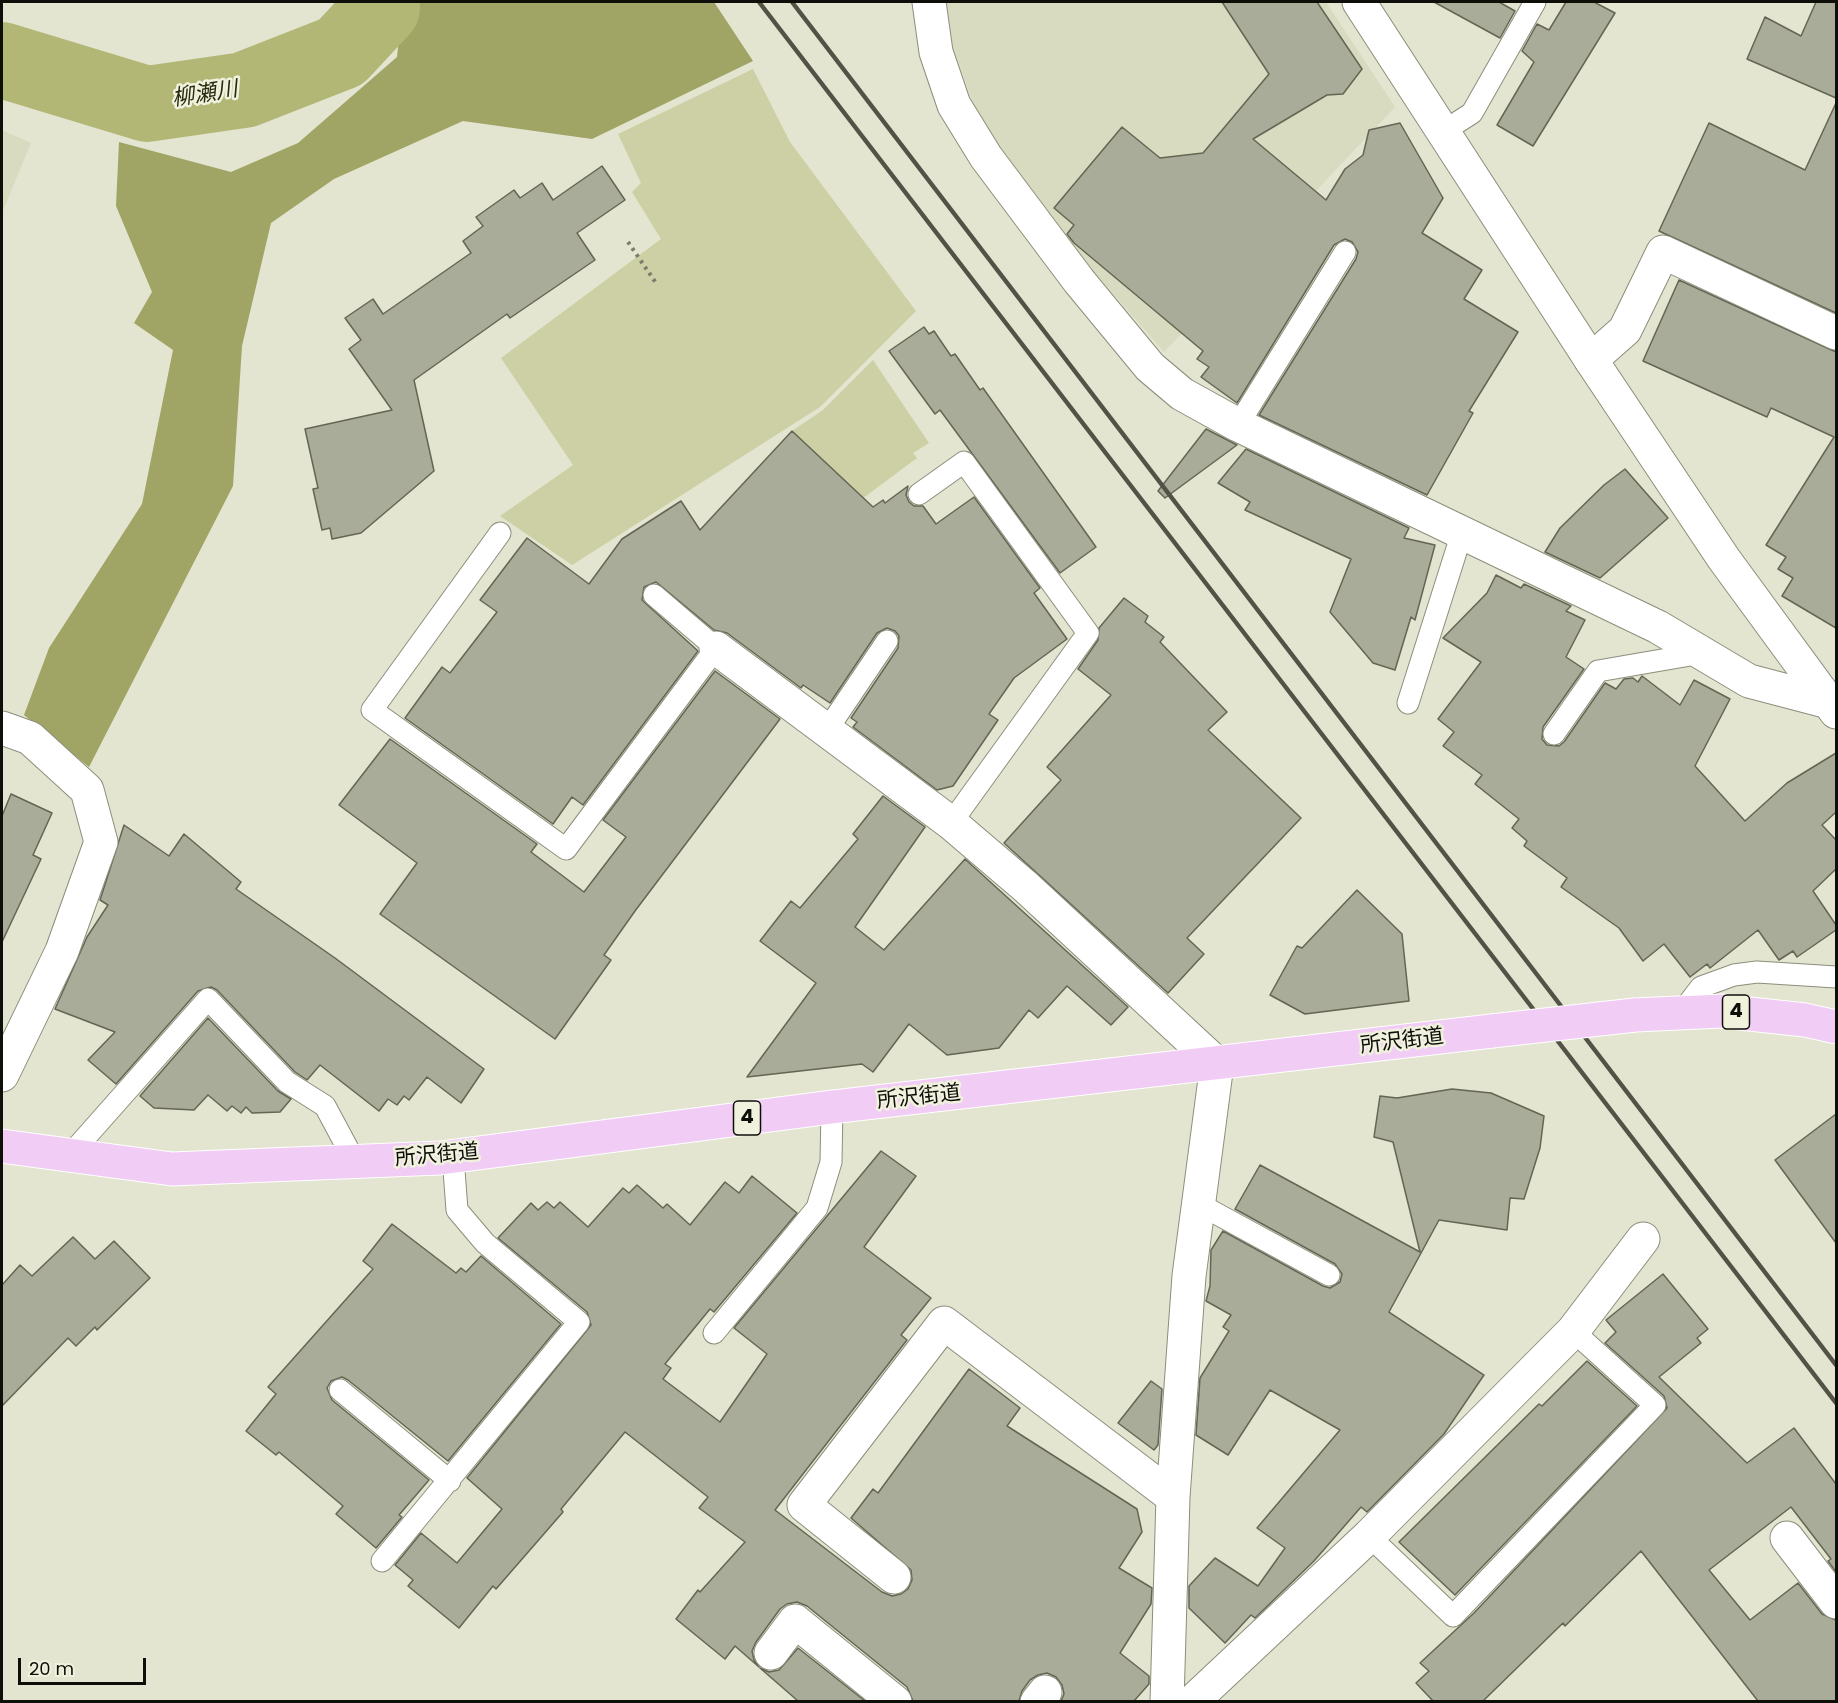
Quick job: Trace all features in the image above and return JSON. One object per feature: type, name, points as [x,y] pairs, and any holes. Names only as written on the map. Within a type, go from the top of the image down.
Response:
[{"type":"main road","name":"所沢街道","points":[[2,1146],[172,1170],[453,1157],[832,1107],[1635,1015],[1722,1011],[1805,1020],[1836,1027]]},
{"type":"street","points":[[929,2],[936,52],[954,105],[986,157],[1079,281],[1150,367],[1182,394],[1238,425],[1658,627],[1749,681],[1833,707]]},
{"type":"street","points":[[1359,2],[1591,360],[1724,559],[1833,707]]},
{"type":"street","points":[[1591,360],[1625,330],[1663,252],[1836,333]]},
{"type":"street","points":[[716,648],[951,823],[1026,887],[1217,1064],[1189,1276],[1173,1497],[1167,1701]]},
{"type":"street","points":[[2,728],[30,738],[87,790],[101,842],[62,951],[2,1075]]},
{"type":"street","points":[[1192,1701],[1369,1536],[1573,1331],[1643,1239]]},
{"type":"street","points":[[894,1577],[804,1505],[944,1323],[1173,1497]]},
{"type":"street","points":[[1787,1538],[1836,1602]]},
{"type":"street","points":[[771,1653],[795,1621],[895,1701]]},
{"type":"lane","points":[[1444,131],[1472,113],[1535,2]]},
{"type":"lane","points":[[1238,425],[1345,252]]},
{"type":"lane","points":[[919,494],[964,462],[1088,633],[951,823]]},
{"type":"lane","points":[[500,533],[372,710],[566,849],[716,648],[654,595]]},
{"type":"lane","points":[[1408,703],[1462,533]]},
{"type":"lane","points":[[826,730],[887,640]]},
{"type":"lane","points":[[1554,734],[1598,671],[1702,653]]},
{"type":"lane","points":[[1681,1013],[1701,987],[1734,975],[1757,972],[1836,977]]},
{"type":"lane","points":[[69,1156],[208,999],[287,1082],[325,1106],[356,1162]]},
{"type":"lane","points":[[714,1333],[817,1208],[831,1162],[832,1107]]},
{"type":"lane","points":[[382,1562],[579,1322],[485,1243],[457,1210],[453,1157]]},
{"type":"lane","points":[[1197,1203],[1329,1275]]},
{"type":"lane","points":[[1369,1536],[1453,1616],[1656,1406],[1573,1331]]},
{"type":"lane","points":[[340,1390],[450,1481]]},
{"type":"path","points":[[628,242],[656,283]]},
{"type":"shaded area","points":[[943,2],[1326,2],[1395,107],[1164,352],[1030,198],[974,106],[947,30]]},
{"type":"shaded area","points":[[753,69],[790,142],[916,311],[820,407],[572,565],[500,516],[573,465],[501,358],[661,239],[632,192],[641,183],[618,134]]},
{"type":"shaded area","points":[[2,130],[31,143],[2,213]]},
{"type":"shaded area","points":[[873,360],[929,443],[913,453],[917,458],[843,513],[831,468],[792,431],[823,410]]},
{"type":"green space","points":[[403,2],[714,2],[753,61],[592,139],[463,121],[334,179],[271,223],[242,346],[233,486],[89,767],[24,715],[49,648],[142,504],[173,350],[134,323],[152,292],[116,206],[119,142],[231,172],[298,143],[397,57]]},
{"type":"building","points":[[1222,2],[1317,2],[1362,69],[1343,94],[1327,95],[1253,139],[1326,200],[1345,169],[1363,155],[1369,130],[1400,123],[1443,198],[1422,233],[1482,270],[1464,299],[1518,332],[1469,411],[1473,413],[1427,495],[1259,415],[1356,259],[1358,252],[1352,242],[1345,239],[1334,245],[1237,403],[1201,377],[1209,367],[1197,359],[1203,351],[1074,243],[1067,234],[1074,225],[1054,208],[1122,127],[1160,158],[1203,153],[1269,74]]},
{"type":"building","points":[[1434,2],[1499,2],[1515,11],[1500,38]]},
{"type":"building","points":[[1566,2],[1594,2],[1615,13],[1533,146],[1497,125],[1534,62],[1522,51],[1537,24],[1549,30]]},
{"type":"building","points":[[1816,2],[1836,2],[1836,98],[1747,59],[1765,17],[1801,36]]},
{"type":"building","points":[[1836,103],[1836,313],[1659,231],[1709,123],[1805,170]]},
{"type":"building","points":[[602,166],[625,200],[577,233],[595,260],[510,318],[507,314],[414,380],[434,471],[361,533],[332,539],[330,528],[322,530],[313,489],[318,488],[305,429],[392,410],[349,349],[361,340],[345,318],[373,299],[383,314],[471,253],[463,241],[483,226],[476,217],[514,190],[520,198],[542,183],[553,200]]},
{"type":"building","points":[[1679,280],[1836,352],[1836,628],[1782,596],[1793,578],[1778,569],[1786,557],[1766,545],[1834,437],[1771,408],[1767,417],[1643,361]]},
{"type":"building","points":[[924,327],[929,334],[934,331],[951,356],[955,354],[980,390],[983,388],[1096,547],[1060,573],[940,410],[935,414],[889,351]]},
{"type":"building","points":[[1206,429],[1237,445],[1165,498],[1158,491]]},
{"type":"building","points":[[792,431],[873,507],[883,500],[885,503],[908,486],[906,495],[909,502],[914,506],[923,506],[936,524],[974,497],[1040,588],[1034,593],[1067,639],[1014,678],[989,714],[998,720],[953,786],[937,790],[853,727],[857,722],[851,718],[898,648],[899,636],[895,631],[887,628],[877,633],[830,703],[803,685],[801,688],[727,633],[714,630],[656,582],[644,587],[642,600],[698,651],[583,805],[572,797],[553,824],[405,718],[442,667],[450,673],[497,612],[480,600],[527,538],[589,584],[622,539],[681,501],[700,530]]},
{"type":"building","points":[[1246,449],[1409,528],[1404,538],[1435,545],[1415,620],[1411,617],[1395,670],[1373,663],[1330,612],[1351,559],[1245,510],[1250,502],[1218,483]]},
{"type":"building","points":[[1625,469],[1668,518],[1600,578],[1545,552],[1560,528],[1604,485]]},
{"type":"building","points":[[1496,575],[1521,588],[1524,584],[1571,606],[1566,611],[1585,620],[1566,657],[1584,669],[1543,727],[1542,739],[1547,745],[1559,746],[1564,742],[1605,683],[1616,689],[1624,679],[1633,678],[1638,682],[1642,676],[1680,705],[1694,680],[1730,699],[1695,766],[1745,821],[1787,783],[1836,753],[1836,812],[1822,825],[1836,840],[1836,869],[1813,891],[1836,925],[1836,930],[1797,957],[1793,951],[1779,960],[1758,930],[1710,968],[1707,964],[1690,977],[1664,944],[1643,961],[1619,928],[1561,887],[1567,878],[1524,846],[1527,841],[1512,828],[1519,819],[1475,784],[1482,775],[1443,746],[1454,732],[1438,719],[1481,662],[1443,638],[1487,593]]},
{"type":"building","points":[[1124,598],[1148,616],[1145,622],[1164,637],[1160,642],[1227,712],[1208,730],[1301,818],[1187,938],[1204,954],[1168,993],[1004,843],[1061,780],[1047,767],[1111,695],[1078,669],[1098,640],[1099,628]]},
{"type":"building","points":[[715,671],[780,719],[604,955],[611,960],[555,1039],[380,914],[417,863],[339,805],[390,739],[537,844],[531,852],[584,892],[626,837],[603,820]]},
{"type":"building","points":[[11,794],[52,813],[33,855],[41,859],[2,942],[2,816]]},
{"type":"building","points":[[883,796],[925,827],[855,927],[884,950],[965,859],[1128,1007],[1111,1025],[1067,986],[1038,1018],[1029,1010],[999,1048],[947,1055],[909,1024],[873,1072],[862,1064],[747,1077],[816,983],[760,941],[791,901],[800,908],[858,839],[853,834]]},
{"type":"building","points":[[124,825],[169,856],[184,834],[241,882],[236,889],[335,958],[484,1069],[461,1103],[427,1077],[409,1100],[404,1096],[397,1105],[388,1099],[379,1111],[320,1065],[307,1080],[295,1072],[217,990],[211,987],[198,991],[116,1084],[88,1060],[115,1032],[55,1009],[87,937],[108,905],[100,900]]},
{"type":"building","points":[[1357,890],[1402,934],[1409,1001],[1305,1014],[1270,995],[1297,946],[1302,948]]},
{"type":"building","points":[[208,1018],[278,1091],[291,1099],[280,1112],[252,1113],[246,1107],[241,1113],[232,1106],[227,1111],[208,1095],[194,1110],[154,1108],[140,1096]]},
{"type":"building","points":[[1452,1089],[1491,1093],[1544,1116],[1540,1148],[1524,1199],[1510,1198],[1507,1230],[1439,1220],[1389,1312],[1484,1375],[1444,1434],[1367,1512],[1361,1507],[1314,1561],[1255,1618],[1251,1615],[1225,1643],[1189,1608],[1189,1586],[1215,1558],[1258,1586],[1285,1548],[1257,1528],[1340,1430],[1270,1390],[1228,1455],[1196,1435],[1200,1378],[1229,1331],[1223,1327],[1231,1315],[1206,1301],[1210,1286],[1211,1250],[1223,1231],[1323,1286],[1330,1288],[1340,1282],[1342,1274],[1335,1264],[1235,1209],[1260,1165],[1420,1252],[1393,1142],[1374,1137],[1380,1096],[1397,1098]]},
{"type":"building","points":[[1836,1114],[1836,1243],[1775,1160]]},
{"type":"building","points":[[881,1151],[916,1176],[864,1247],[931,1298],[901,1335],[907,1340],[775,1510],[882,1592],[892,1596],[908,1589],[912,1580],[911,1570],[851,1518],[873,1489],[878,1493],[969,1369],[1020,1408],[1007,1426],[1137,1509],[1142,1532],[1119,1568],[1152,1588],[1151,1604],[1120,1653],[1149,1676],[1149,1684],[1134,1701],[1061,1701],[1064,1694],[1062,1685],[1056,1677],[1047,1673],[1030,1680],[1022,1691],[1019,1701],[913,1701],[907,1687],[807,1606],[797,1602],[787,1604],[780,1609],[756,1642],[752,1651],[759,1667],[735,1646],[725,1659],[676,1619],[698,1590],[700,1592],[745,1542],[699,1508],[708,1497],[625,1432],[561,1509],[563,1512],[496,1589],[493,1586],[459,1628],[408,1586],[413,1580],[395,1565],[421,1533],[457,1563],[502,1509],[467,1478],[591,1325],[587,1312],[498,1238],[531,1203],[538,1210],[547,1202],[554,1208],[560,1202],[588,1227],[623,1188],[629,1193],[637,1185],[663,1208],[667,1204],[690,1225],[725,1182],[739,1193],[752,1176],[797,1213],[714,1312],[710,1309],[665,1364],[671,1368],[663,1379],[720,1422],[767,1354],[734,1328]]},
{"type":"building","points":[[392,1224],[456,1273],[461,1268],[466,1272],[481,1256],[561,1324],[448,1461],[348,1380],[342,1377],[331,1381],[327,1388],[332,1400],[429,1480],[399,1515],[402,1517],[376,1548],[336,1514],[343,1506],[279,1452],[276,1455],[246,1431],[276,1394],[268,1387],[373,1269],[363,1261]]},
{"type":"building","points":[[73,1237],[95,1259],[114,1241],[150,1278],[97,1330],[95,1327],[76,1346],[68,1338],[2,1406],[2,1285],[20,1265],[32,1276]]},
{"type":"building","points":[[1663,1274],[1708,1329],[1697,1338],[1701,1343],[1659,1377],[1747,1463],[1794,1428],[1836,1484],[1836,1572],[1828,1561],[1831,1559],[1791,1507],[1709,1570],[1750,1620],[1798,1583],[1822,1614],[1836,1620],[1836,1701],[1758,1701],[1641,1551],[1565,1626],[1563,1623],[1483,1701],[1433,1701],[1416,1683],[1429,1671],[1420,1663],[1474,1613],[1667,1408],[1664,1396],[1605,1343],[1616,1332],[1606,1320]]},
{"type":"building","points":[[1587,1361],[1637,1406],[1455,1595],[1399,1542],[1539,1404],[1542,1406]]},
{"type":"building","points":[[1151,1381],[1162,1389],[1158,1445],[1154,1450],[1118,1423]]},
{"type":"building","points":[[798,1648],[865,1701],[798,1701],[760,1668],[769,1672],[779,1670]]},
{"type":"waterway","name":"柳瀬川","points":[[2,60],[147,104],[244,90],[341,52],[382,8],[380,2]]},
{"type":"railway","points":[[759,2],[1836,1403]]},
{"type":"railway","points":[[792,2],[1836,1365]]}]
